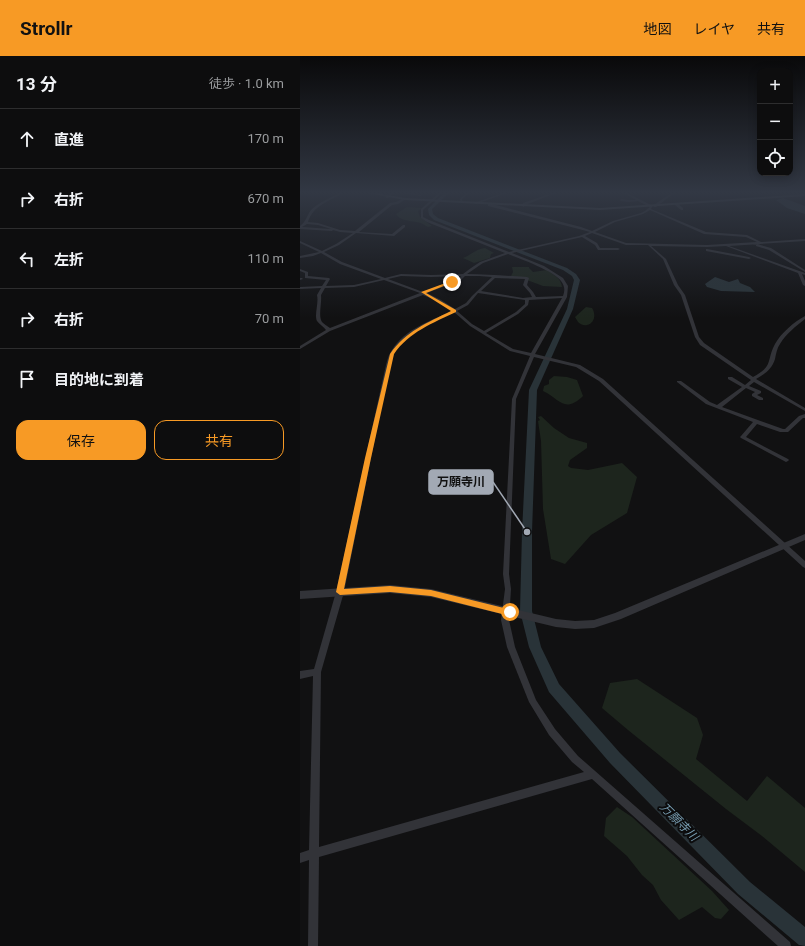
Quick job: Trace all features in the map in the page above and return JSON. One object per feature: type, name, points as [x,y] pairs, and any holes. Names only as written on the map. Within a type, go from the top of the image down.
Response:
[{"type":"street","points":[[300,257],[313,255],[345,241],[352,235]]},
{"type":"street","points":[[462,235],[543,267],[562,278],[566,286],[565,297],[533,356],[514,399],[513,410],[506,574],[508,589],[508,612],[505,620],[511,647],[533,702],[557,737],[575,759],[786,946]]},
{"type":"street","points":[[300,348],[329,330],[423,292],[460,279],[476,265],[510,254],[586,235]]},
{"type":"street","points":[[598,235],[620,243],[707,248],[759,258]]},
{"type":"street","points":[[723,235],[747,236],[762,243]]},
{"type":"street","points":[[736,235],[805,270]]},
{"type":"street","points":[[582,236],[594,243],[599,249],[618,249]]},
{"type":"street","points":[[707,248],[726,245],[805,240]]},
{"type":"street","points":[[300,242],[321,251],[341,263],[423,292],[454,311],[483,333],[512,350],[583,368],[601,380],[805,565]]},
{"type":"street","points":[[649,245],[664,259],[676,285],[683,295],[697,337],[702,344],[754,380],[805,410]]},
{"type":"street","points":[[726,245],[805,274]]},
{"type":"street","points":[[704,255],[707,248]]},
{"type":"street","points":[[759,258],[765,251]]},
{"type":"street","points":[[783,267],[805,265]]},
{"type":"street","points":[[300,270],[306,272],[306,277],[328,279],[319,295],[320,300],[318,316],[319,321],[329,330]]},
{"type":"street","points":[[800,273],[805,285]]},
{"type":"street","points":[[300,288],[354,286],[401,274],[431,276],[494,275],[527,278],[525,285],[532,293],[534,298]]},
{"type":"street","points":[[313,946],[317,672],[340,592],[368,458],[392,354],[398,346],[415,330],[467,304],[472,296],[478,292],[494,275]]},
{"type":"street","points":[[515,285],[516,278]]},
{"type":"street","points":[[478,292],[527,299],[565,297]]},
{"type":"street","points":[[483,333],[517,313],[527,304],[527,299]]},
{"type":"street","points":[[718,407],[745,386],[764,374],[771,366],[780,339],[805,317]]},
{"type":"street","points":[[730,378],[759,392],[754,395],[761,399]]},
{"type":"street","points":[[679,382],[700,399],[756,422],[786,432],[801,417],[805,416]]},
{"type":"street","points":[[756,422],[754,427],[743,437],[786,460]]},
{"type":"street","points":[[300,595],[390,589],[412,591],[431,593],[556,623],[575,625],[594,624],[618,616],[805,537]]},
{"type":"street","points":[[300,675],[317,672]]},
{"type":"street","points":[[300,858],[593,774]]},
{"type":"shaded area","points":[[485,248],[494,253],[491,254],[490,258],[474,263],[463,258],[479,250]]},
{"type":"shaded area","points":[[512,267],[529,267],[533,272],[547,270],[559,279],[562,287],[543,286],[527,280],[528,278],[511,276],[513,272]]},
{"type":"shaded area","points":[[715,277],[729,282],[738,279],[740,283],[750,287],[755,292],[721,291],[707,287],[705,284]]},
{"type":"shaded area","points":[[586,307],[592,308],[594,315],[593,320],[590,324],[582,325],[575,317]]},
{"type":"shaded area","points":[[554,376],[567,377],[577,380],[583,396],[571,404],[566,404],[558,401],[543,391],[544,386],[549,384],[549,380]]},
{"type":"shaded area","points":[[541,416],[554,428],[569,438],[587,443],[587,448],[570,460],[568,466],[571,468],[588,470],[622,463],[637,477],[627,513],[591,535],[565,564],[551,559],[543,509],[541,441],[538,421],[540,420],[538,417]]},
{"type":"shaded area","points":[[637,679],[697,718],[703,735],[696,759],[747,801],[767,776],[805,808],[805,872],[602,708],[610,683]]},
{"type":"shaded area","points":[[617,807],[632,817],[712,891],[729,910],[721,919],[715,918],[702,907],[679,920],[661,900],[653,885],[642,875],[627,856],[604,836],[606,818]]},
{"type":"waterway","name":"万願寺川","points":[[476,235],[565,269],[574,275],[577,280],[565,323],[538,376],[533,390],[527,532],[526,611],[535,647],[554,688],[615,758],[744,888],[805,939]]},
{"type":"place","name":"万願寺川","points":[[527,532]]},
{"type":"route","points":[[452,282],[423,292],[440,301],[454,311],[415,330],[395,349],[392,354],[386,374],[340,592],[390,589],[431,593],[510,612]]}]
